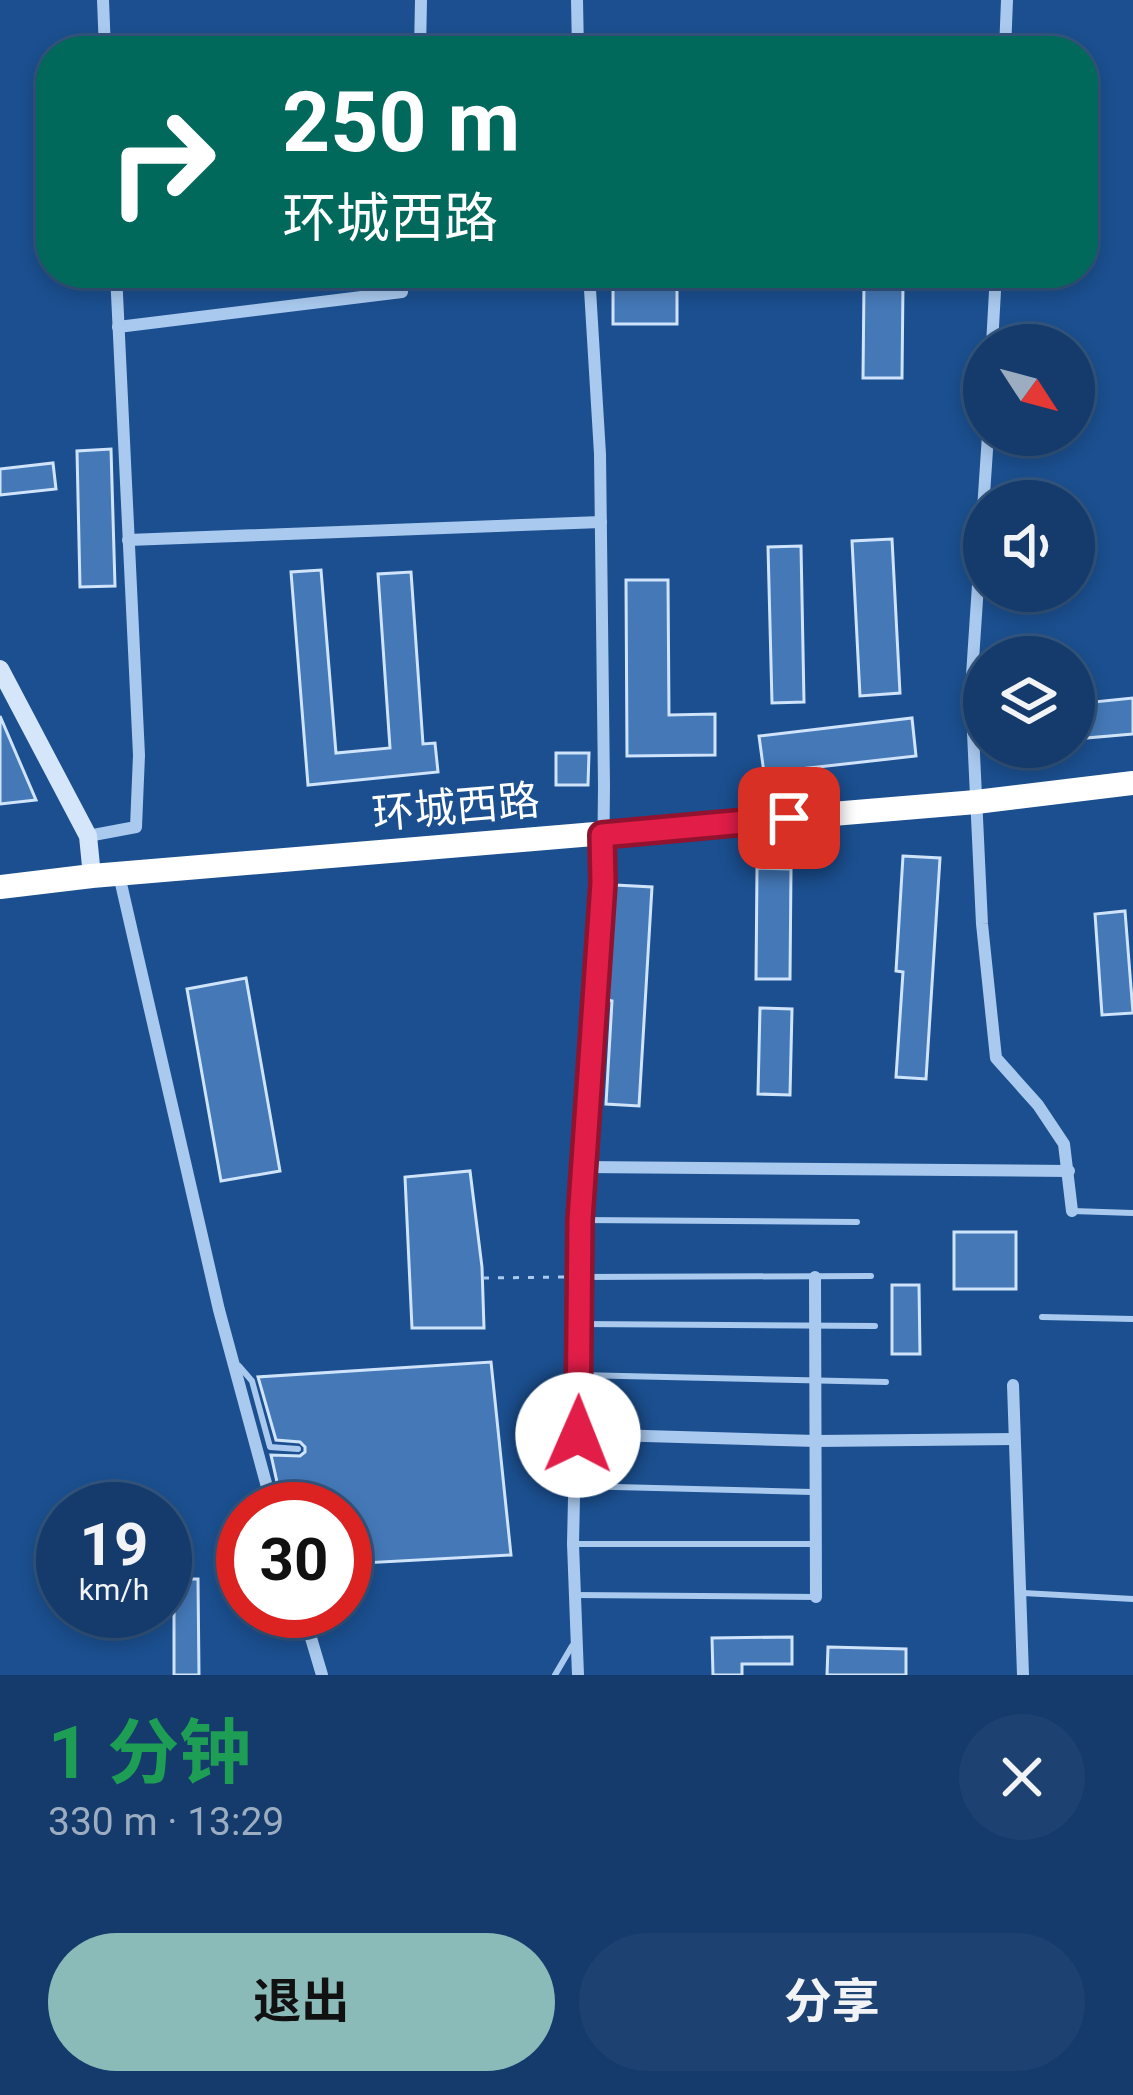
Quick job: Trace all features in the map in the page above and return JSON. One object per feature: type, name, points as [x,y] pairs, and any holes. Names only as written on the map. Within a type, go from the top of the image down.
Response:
[{"type":"highway","name":"环城西路","points":[[0,887],[976,802],[1133,782]]},
{"type":"street","points":[[103,0],[104,36]]},
{"type":"street","points":[[420,36],[421,0]]},
{"type":"street","points":[[577,0],[578,36]]},
{"type":"street","points":[[1006,36],[1007,0]]},
{"type":"street","points":[[88,836],[136,827],[139,755],[117,288]]},
{"type":"street","points":[[118,327],[402,292],[402,288]]},
{"type":"street","points":[[578,1675],[573,1544],[580,1220],[603,883],[604,786],[600,454],[590,288]]},
{"type":"street","points":[[993,324],[995,288]]},
{"type":"street","points":[[987,456],[971,690],[982,924],[996,1058],[1038,1105],[1064,1144],[1072,1210]]},
{"type":"street","points":[[128,540],[601,522]]},
{"type":"street","points":[[0,669],[88,836],[92,876]]},
{"type":"street","points":[[119,874],[232,1359],[266,1482]]},
{"type":"street","points":[[584,1167],[1069,1171]]},
{"type":"street","points":[[814,1276],[816,1597]]},
{"type":"street","points":[[1013,1385],[1023,1675]]},
{"type":"street","points":[[578,1435],[816,1441],[1014,1439]]},
{"type":"street","points":[[311,1638],[322,1675]]},
{"type":"lane","points":[[1072,1210],[1133,1213]]},
{"type":"lane","points":[[580,1220],[857,1222]]},
{"type":"lane","points":[[579,1276],[871,1276]]},
{"type":"lane","points":[[1042,1317],[1133,1319]]},
{"type":"lane","points":[[578,1324],[875,1326]]},
{"type":"lane","points":[[232,1359],[252,1381],[270,1447],[298,1449]]},
{"type":"lane","points":[[578,1375],[886,1382]]},
{"type":"lane","points":[[576,1486],[816,1492]]},
{"type":"lane","points":[[573,1544],[816,1544]]},
{"type":"lane","points":[[1020,1593],[1133,1599]]},
{"type":"lane","points":[[575,1595],[816,1597]]},
{"type":"lane","points":[[555,1675],[577,1638]]},
{"type":"path","points":[[483,1278],[579,1276]]},
{"type":"building","points":[[613,288],[677,288],[677,324],[613,324]]},
{"type":"building","points":[[864,288],[903,288],[902,378],[863,378]]},
{"type":"building","points":[[111,449],[115,586],[80,587],[77,451]]},
{"type":"building","points":[[53,463],[56,489],[0,495],[0,469]]},
{"type":"building","points":[[892,539],[900,693],[860,696],[852,541]]},
{"type":"building","points":[[801,546],[804,702],[772,703],[768,547]]},
{"type":"building","points":[[321,570],[336,753],[390,748],[378,574],[411,572],[423,744],[435,743],[438,772],[308,785],[291,572]]},
{"type":"building","points":[[626,580],[668,580],[669,715],[715,714],[715,755],[627,756]]},
{"type":"building","points":[[1133,698],[1133,734],[1095,737],[1095,702]]},
{"type":"building","points":[[0,716],[36,800],[0,804]]},
{"type":"building","points":[[912,718],[916,756],[764,773],[759,736]]},
{"type":"building","points":[[556,753],[589,753],[588,785],[556,785]]},
{"type":"building","points":[[903,856],[940,858],[926,1079],[896,1077],[903,972],[896,971]]},
{"type":"building","points":[[757,868],[791,869],[790,979],[756,979]]},
{"type":"building","points":[[615,885],[652,887],[639,1106],[606,1104]]},
{"type":"building","points":[[1125,911],[1133,1013],[1102,1015],[1095,914]]},
{"type":"building","points":[[246,978],[280,1171],[221,1181],[187,989]]},
{"type":"building","points":[[760,1008],[792,1009],[790,1095],[758,1094]]},
{"type":"building","points":[[470,1171],[484,1328],[412,1328],[405,1177]]},
{"type":"building","points":[[954,1232],[1016,1232],[1016,1289],[954,1289]]},
{"type":"building","points":[[892,1285],[919,1285],[920,1354],[892,1354]]},
{"type":"building","points":[[491,1362],[511,1555],[372,1563],[372,1482],[277,1482],[271,1455],[300,1456],[305,1447],[300,1442],[276,1440],[258,1377]]},
{"type":"building","points":[[192,1579],[198,1579],[199,1675],[174,1675],[174,1638],[192,1638]]},
{"type":"building","points":[[792,1637],[792,1664],[742,1664],[742,1675],[713,1675],[712,1638]]},
{"type":"building","points":[[828,1647],[906,1649],[906,1675],[827,1675]]},
{"type":"route","points":[[578,1435],[580,1220],[603,883],[602,835],[789,818]]}]
